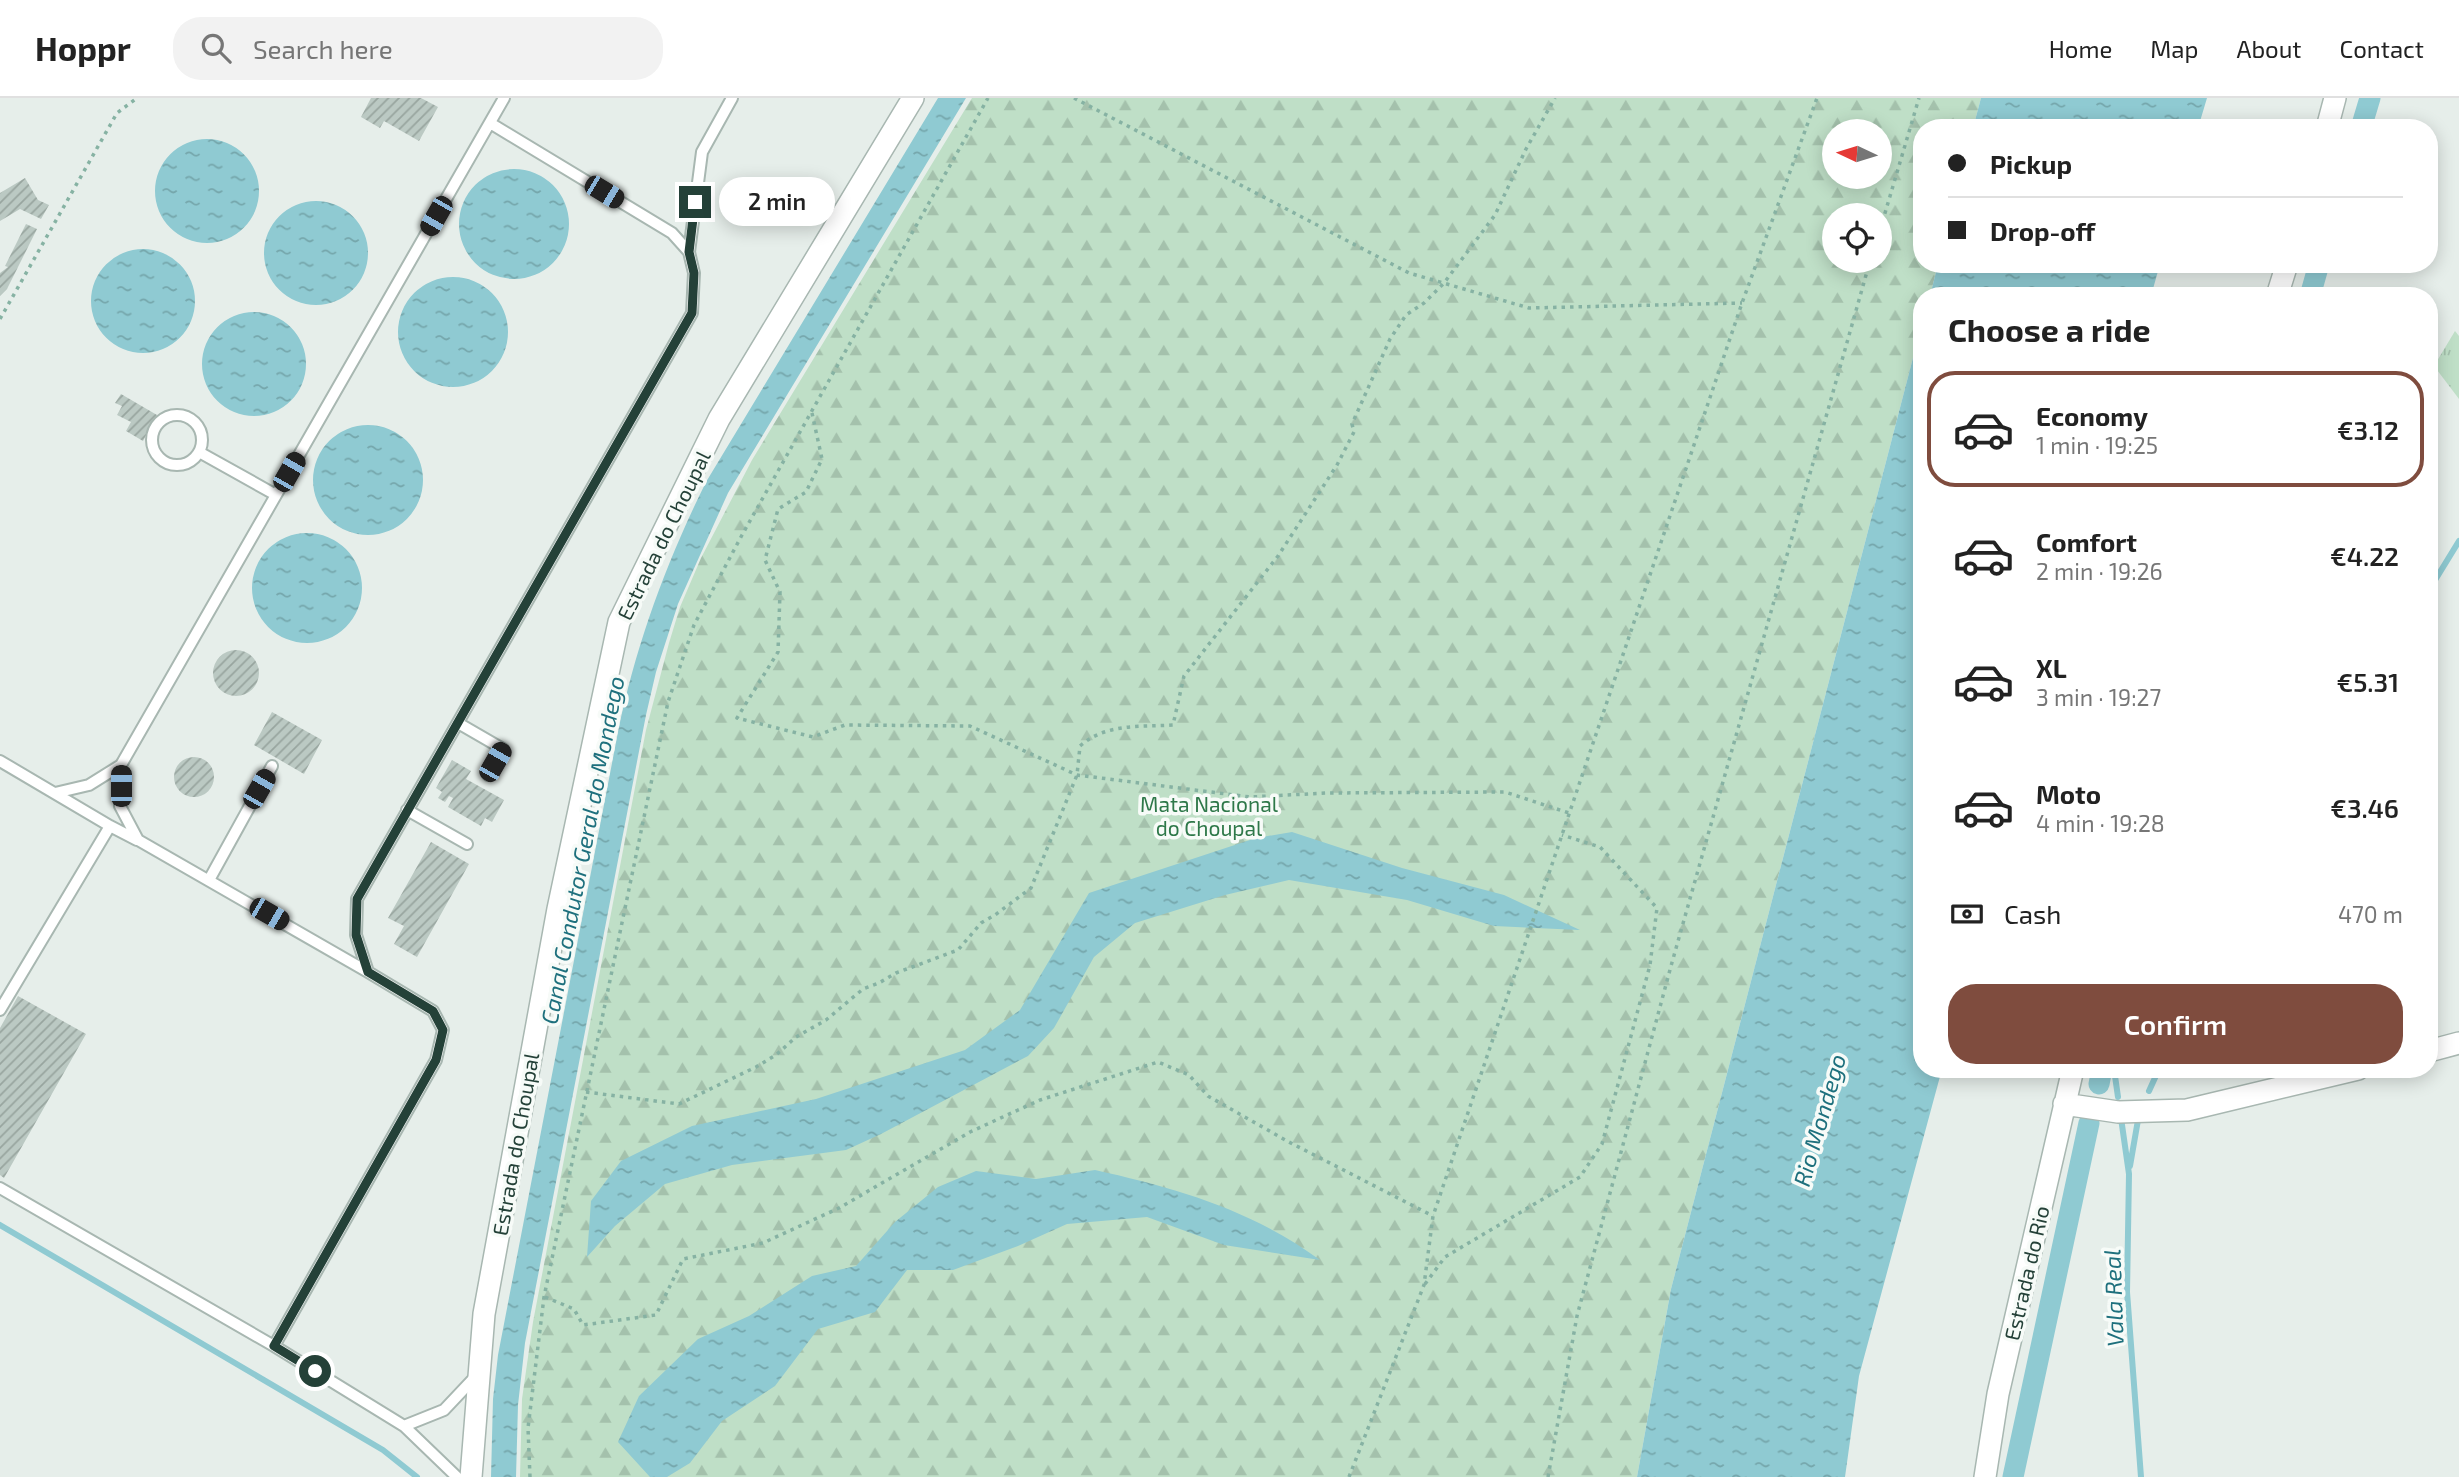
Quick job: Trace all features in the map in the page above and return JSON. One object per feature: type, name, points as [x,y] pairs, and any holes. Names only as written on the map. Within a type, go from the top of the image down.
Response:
[{"type":"street","name":"Estrada do Choupal","points":[[471,1477],[484,1314],[558,909],[619,622],[719,419],[913,98]]},
{"type":"street","points":[[2330,119],[2336,98]]},
{"type":"street","points":[[2438,1049],[2459,1043]]},
{"type":"street","name":"Estrada do Rio","points":[[1985,1477],[1998,1394],[2071,1078]]},
{"type":"street","points":[[2064,1104],[2118,1112],[2187,1110],[2320,1078]]},
{"type":"lane","points":[[55,793],[89,785],[121,765],[505,98]]},
{"type":"lane","points":[[368,972],[356,935],[357,899],[692,313],[694,273],[689,252],[702,152],[732,98]]},
{"type":"lane","points":[[490,123],[672,233],[689,252]]},
{"type":"lane","points":[[186,416],[195,422],[200,431],[202,442],[199,452],[183,464],[163,461],[152,443],[153,433],[166,417],[186,416]]},
{"type":"lane","points":[[199,452],[276,495]]},
{"type":"lane","points":[[458,723],[503,749],[488,775]]},
{"type":"lane","points":[[0,761],[433,1011],[443,1030],[436,1060],[274,1346]]},
{"type":"lane","points":[[121,765],[121,806],[138,840]]},
{"type":"lane","points":[[209,880],[272,766]]},
{"type":"lane","points":[[407,810],[467,844]]},
{"type":"lane","points":[[0,1010],[110,826]]},
{"type":"lane","points":[[0,1188],[274,1346],[404,1426],[457,1477]]},
{"type":"lane","points":[[404,1426],[444,1410],[478,1374]]},
{"type":"path","points":[[0,319],[117,113],[137,98]]},
{"type":"path","points":[[530,1477],[528,1428],[544,1297],[668,702],[694,625],[988,98]]},
{"type":"path","points":[[1074,98],[1409,273],[1529,308],[1742,303]]},
{"type":"path","points":[[586,1091],[679,1104],[776,1055],[796,1037],[826,1020],[863,989],[896,973],[958,950],[981,923],[1031,887],[1077,775],[1080,746],[1108,729],[1173,725],[1184,676],[1278,556],[1337,465],[1354,432],[1352,424],[1390,340],[1406,315],[1424,303],[1444,283],[1495,215],[1526,149],[1555,98]]},
{"type":"path","points":[[1349,1477],[1424,1285],[1433,1216],[1742,303],[1817,98]]},
{"type":"path","points":[[1888,203],[1919,98]]},
{"type":"path","points":[[1548,1477],[1577,1316],[1671,966],[1867,273]]},
{"type":"path","points":[[811,412],[822,458],[806,492],[778,509],[765,560],[780,592],[778,652],[737,718],[813,737],[845,726],[970,726],[1077,775],[1250,797],[1327,793],[1505,792],[1569,813]]},
{"type":"path","points":[[1424,1285],[1445,1257],[1580,1177],[1602,1144],[1650,965],[1657,908],[1600,847],[1562,835]]},
{"type":"path","points":[[544,1297],[574,1309],[583,1325],[656,1315],[683,1259],[763,1243],[839,1208],[970,1132],[1040,1100],[1158,1062],[1189,1075],[1208,1096],[1287,1141],[1433,1216]]},
{"type":"green space","name":"Mata Nacional do Choupal","points":[[972,98],[1981,98],[1975,119],[1913,119],[1913,273],[1936,273],[1932,287],[1913,287],[1913,358],[1671,1289],[1637,1477],[520,1477],[522,1399],[533,1322],[646,730],[680,607],[701,558],[752,460]]},
{"type":"green space","points":[[2455,331],[2459,336],[2459,399],[2438,371],[2438,359]]},
{"type":"water","name":"Canal Condutor Geral do Mondego","points":[[938,98],[966,98],[728,493],[678,604],[656,672],[646,715],[525,1343],[518,1405],[516,1477],[491,1477],[493,1399],[498,1355],[618,732],[643,636],[665,573],[706,482]]},
{"type":"water","points":[[1981,98],[2207,98],[2201,119],[1975,119]]},
{"type":"water","points":[[207,139],[227,143],[244,154],[255,171],[259,191],[255,211],[244,228],[227,239],[207,243],[187,239],[170,228],[159,211],[155,191],[159,171],[170,154],[187,143]]},
{"type":"water","points":[[514,169],[535,174],[553,185],[564,203],[569,224],[564,245],[553,263],[535,274],[514,279],[493,274],[475,263],[464,245],[459,224],[464,203],[475,185],[493,174]]},
{"type":"water","points":[[316,201],[336,205],[353,216],[364,233],[368,253],[364,273],[353,290],[336,301],[316,305],[296,301],[279,290],[268,273],[264,253],[268,233],[279,216],[296,205]]},
{"type":"water","points":[[143,249],[163,253],[180,264],[191,281],[195,301],[191,321],[180,338],[163,349],[143,353],[123,349],[106,338],[95,321],[91,301],[95,281],[106,264],[123,253]]},
{"type":"water","points":[[1936,273],[2157,273],[2154,287],[1932,287]]},
{"type":"water","points":[[453,277],[474,282],[492,293],[503,311],[508,332],[503,353],[492,371],[474,382],[453,387],[432,382],[414,371],[403,353],[398,332],[403,311],[414,293],[432,282]]},
{"type":"water","points":[[254,312],[274,316],[291,327],[302,344],[306,364],[302,384],[291,401],[274,412],[254,416],[234,412],[217,401],[206,384],[202,364],[206,344],[217,327],[234,316]]},
{"type":"water","name":"Rio Mondego","points":[[1913,358],[1913,1078],[1940,1078],[1859,1376],[1845,1477],[1637,1477],[1671,1289]]},
{"type":"water","points":[[368,425],[389,430],[407,441],[418,459],[423,480],[418,501],[407,519],[389,530],[368,535],[347,530],[329,519],[318,501],[313,480],[318,459],[329,441],[347,430]]},
{"type":"water","points":[[307,533],[328,538],[346,549],[357,567],[362,588],[357,609],[346,627],[328,638],[307,643],[286,638],[268,627],[257,609],[252,588],[257,567],[268,549],[286,538]]},
{"type":"water","points":[[1292,832],[1402,868],[1504,895],[1580,930],[1494,926],[1407,900],[1289,880],[1225,895],[1135,923],[1094,957],[1054,1028],[1028,1056],[846,1150],[732,1165],[665,1184],[615,1226],[587,1257],[591,1201],[621,1161],[692,1126],[816,1099],[965,1050],[1020,1010],[1089,893],[1256,838]]},
{"type":"water","points":[[1095,1170],[1184,1193],[1240,1214],[1268,1227],[1320,1260],[1224,1245],[1147,1217],[1067,1224],[953,1270],[907,1270],[875,1312],[818,1329],[775,1386],[722,1421],[690,1463],[667,1477],[650,1477],[618,1442],[639,1396],[698,1339],[749,1316],[812,1276],[856,1266],[895,1222],[938,1187],[976,1171],[1036,1179]]},
{"type":"building","points":[[371,98],[421,98],[438,107],[419,141],[384,121],[380,128],[361,117]]},
{"type":"building","points":[[25,178],[38,200],[49,205],[41,219],[20,209],[0,221],[0,193]]},
{"type":"building","points":[[26,224],[37,229],[7,289],[0,296],[0,273],[8,267],[5,266]]},
{"type":"building","points":[[121,394],[157,415],[143,441],[126,431],[131,422],[117,415],[122,406],[115,403]]},
{"type":"building","points":[[236,650],[252,657],[259,673],[252,689],[236,696],[220,689],[213,673],[220,657]]},
{"type":"building","points":[[272,712],[322,740],[304,774],[254,745]]},
{"type":"building","points":[[194,757],[208,763],[214,777],[208,791],[194,797],[180,791],[174,777],[180,763]]},
{"type":"building","points":[[452,760],[471,771],[466,779],[504,800],[492,822],[485,818],[481,826],[448,807],[453,798],[449,796],[445,802],[438,798],[442,792],[436,788]]},
{"type":"building","points":[[431,842],[469,864],[417,957],[394,944],[404,926],[388,918]]},
{"type":"building","points":[[18,996],[86,1034],[4,1178],[0,1175],[0,1028]]},
{"type":"waterway","points":[[2364,119],[2370,98]]},
{"type":"waterway","points":[[2313,287],[2316,273]]},
{"type":"waterway","points":[[2438,575],[2459,541]]},
{"type":"waterway","points":[[2099,1084],[2100,1078]]},
{"type":"waterway","name":"Vala Real","points":[[2115,1078],[2118,1097]]},
{"type":"waterway","points":[[2149,1091],[2155,1078]]},
{"type":"waterway","name":"Vala Real","points":[[2121,1118],[2129,1174],[2127,1292],[2141,1477]]},
{"type":"waterway","points":[[2130,1166],[2138,1120]]},
{"type":"waterway","points":[[2013,1477],[2089,1123]]},
{"type":"waterway","points":[[0,1225],[383,1450],[417,1477]]},
{"type":"route","points":[[315,1371],[274,1346],[436,1060],[443,1030],[433,1011],[368,972],[356,935],[357,899],[692,313],[694,273],[689,252],[695,202]]}]
